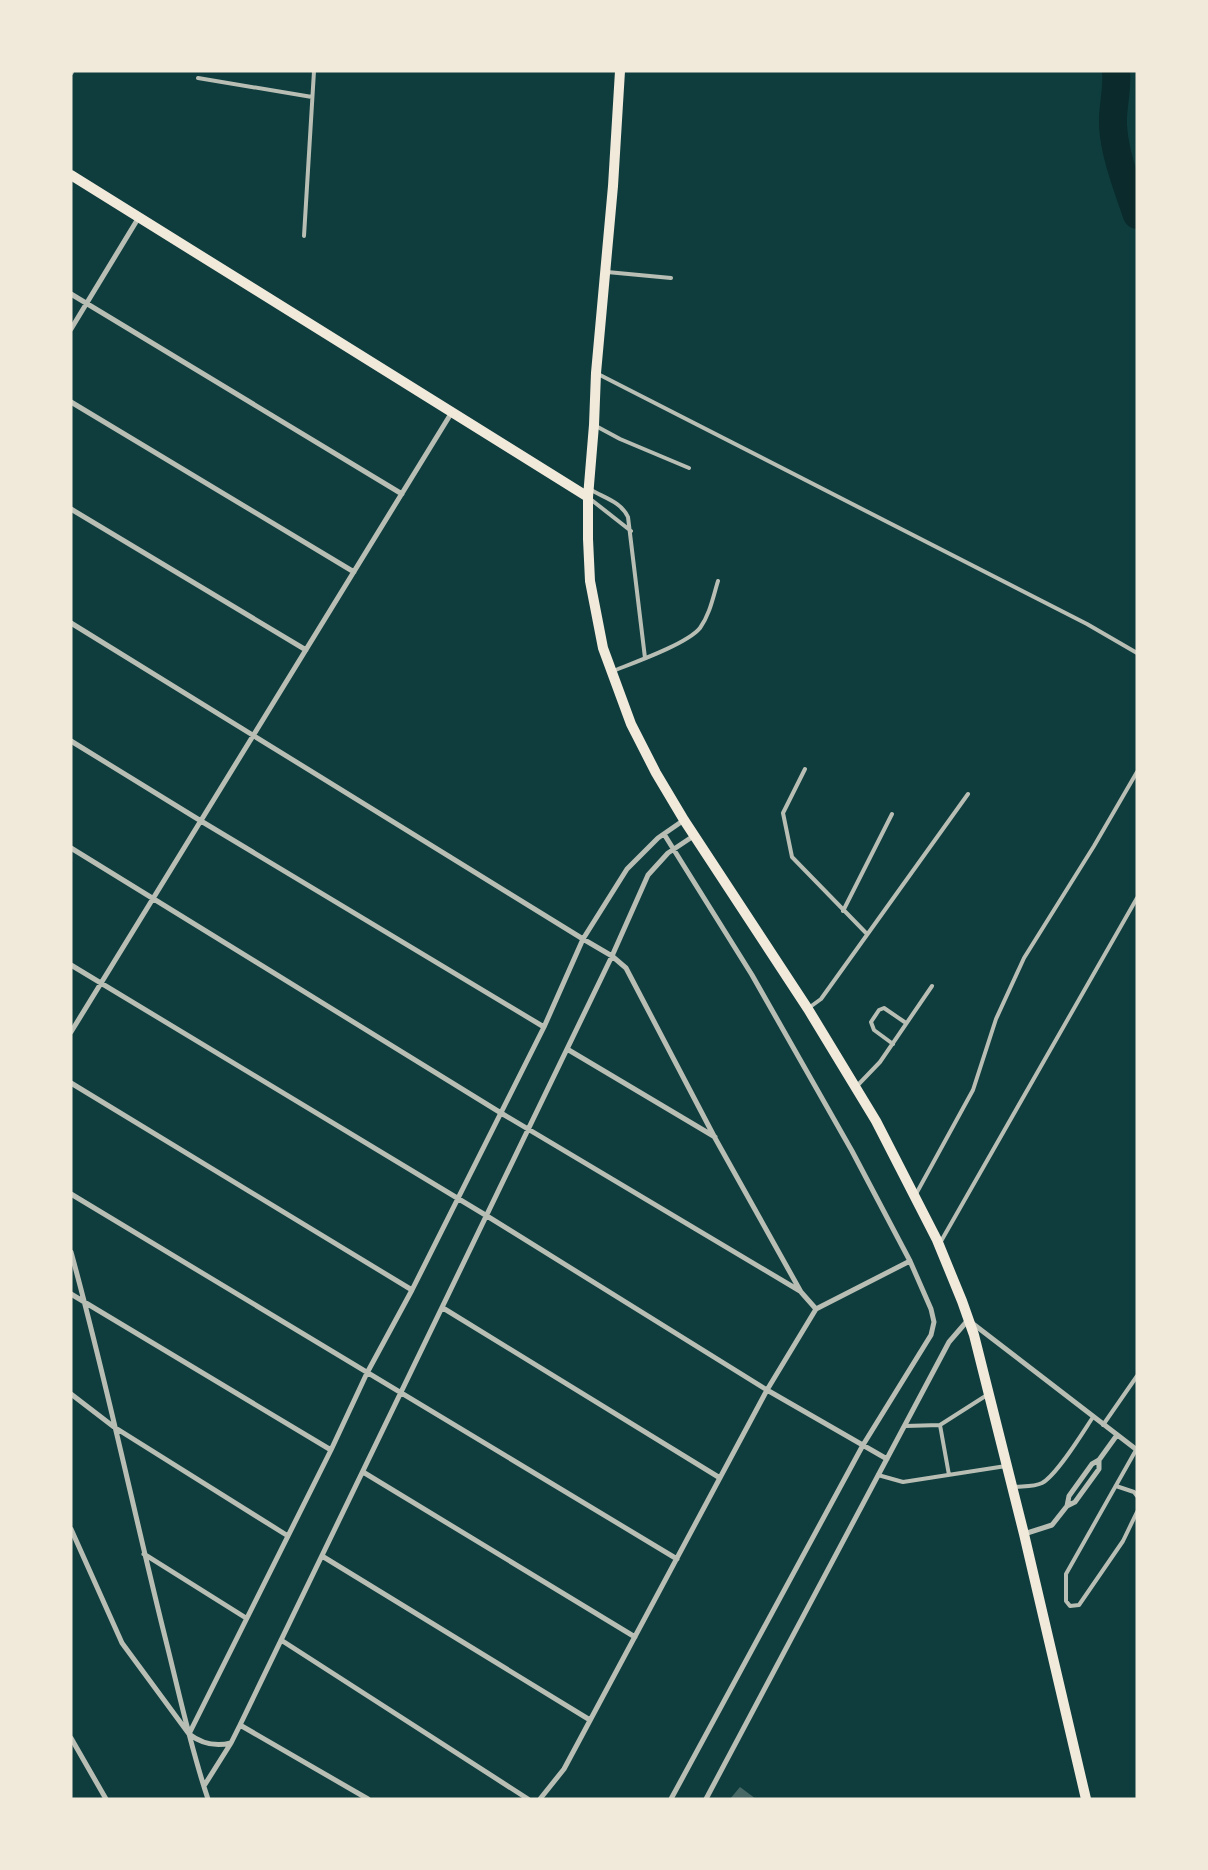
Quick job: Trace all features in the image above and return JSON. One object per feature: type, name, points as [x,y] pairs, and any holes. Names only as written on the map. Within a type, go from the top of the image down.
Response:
[{"type":"main road","points":[[620,71],[613,186],[596,373],[588,493],[590,581],[603,648],[631,724],[656,772],[684,820],[808,1009],[876,1121],[939,1245],[974,1335],[1024,1534],[1086,1799]]},
{"type":"main road","points":[[71,175],[588,493]]},
{"type":"street","points":[[71,329],[139,217]]},
{"type":"street","points":[[71,294],[402,494]]},
{"type":"street","points":[[71,402],[354,572]]},
{"type":"street","points":[[71,1032],[452,411]]},
{"type":"street","points":[[71,509],[306,650]]},
{"type":"street","points":[[71,623],[612,956],[626,968],[716,1138],[801,1292],[816,1309]]},
{"type":"street","points":[[71,741],[200,821],[544,1027]]},
{"type":"street","points":[[189,1734],[331,1450],[367,1373],[412,1290],[544,1027],[583,939],[627,869],[664,834],[684,820]]},
{"type":"street","points":[[664,834],[761,992],[852,1151],[910,1261],[931,1310],[934,1322],[931,1335],[863,1445],[671,1799]]},
{"type":"street","points":[[204,1786],[231,1743],[443,1308],[612,956],[648,875],[674,849],[695,835]]},
{"type":"street","points":[[71,848],[154,897],[528,1130],[801,1292]]},
{"type":"street","points":[[71,965],[487,1216],[767,1390],[887,1459]]},
{"type":"street","points":[[567,1049],[716,1138]]},
{"type":"street","points":[[71,1083],[412,1290]]},
{"type":"street","points":[[71,1194],[676,1558]]},
{"type":"street","points":[[71,1252],[86,1304],[144,1554],[189,1734],[208,1799]]},
{"type":"street","points":[[540,1799],[564,1769],[767,1390],[816,1309],[910,1261]]},
{"type":"street","points":[[71,1294],[331,1450]]},
{"type":"street","points":[[443,1308],[720,1478]]},
{"type":"street","points":[[706,1799],[949,1342],[968,1320],[1136,1450]]},
{"type":"street","points":[[71,1394],[114,1427],[288,1536]]},
{"type":"street","points":[[1067,1506],[1069,1496],[1092,1464],[1099,1460],[1117,1435]]},
{"type":"street","points":[[1024,1534],[1052,1525],[1067,1506],[1075,1502],[1098,1469],[1099,1460]]},
{"type":"street","points":[[363,1472],[635,1637]]},
{"type":"street","points":[[71,1529],[122,1643],[189,1734],[212,1745],[231,1743]]},
{"type":"street","points":[[144,1554],[246,1618]]},
{"type":"street","points":[[322,1556],[590,1720]]},
{"type":"street","points":[[281,1640],[528,1799]]},
{"type":"street","points":[[240,1724],[368,1799]]},
{"type":"street","points":[[71,1738],[106,1799]]},
{"type":"lane","points":[[304,236],[314,71]]},
{"type":"lane","points":[[198,78],[312,97]]},
{"type":"lane","points":[[605,271],[670,278]]},
{"type":"lane","points":[[596,373],[1087,624],[1137,653]]},
{"type":"lane","points":[[594,425],[690,468]]},
{"type":"lane","points":[[588,493],[631,531]]},
{"type":"lane","points":[[588,493],[618,504],[625,510],[628,517],[645,658]]},
{"type":"lane","points":[[611,672],[685,640],[699,629],[709,612],[718,581]]},
{"type":"lane","points":[[804,769],[783,813],[792,857],[867,934]]},
{"type":"lane","points":[[915,1196],[973,1090],[996,1019],[1024,958],[1094,846],[1137,772]]},
{"type":"lane","points":[[808,1009],[821,999],[968,794]]},
{"type":"lane","points":[[843,911],[892,814]]},
{"type":"lane","points":[[939,1245],[1137,898]]},
{"type":"lane","points":[[856,1088],[880,1062],[932,986]]},
{"type":"lane","points":[[893,1044],[874,1030],[871,1022],[879,1010],[884,1008],[906,1023]]},
{"type":"lane","points":[[1103,1425],[1137,1376]]},
{"type":"lane","points":[[905,1426],[940,1425],[989,1394]]},
{"type":"lane","points":[[1012,1487],[1042,1482],[1054,1471],[1093,1417]]},
{"type":"lane","points":[[940,1425],[949,1475]]},
{"type":"lane","points":[[1136,1450],[1066,1574],[1066,1601],[1070,1606],[1079,1605],[1123,1541],[1137,1512]]},
{"type":"lane","points":[[878,1475],[903,1482],[1007,1466]]},
{"type":"lane","points":[[1116,1486],[1134,1492],[1137,1496]]},
{"type":"building","points":[[740,1787],[756,1799],[730,1799]]},
{"type":"waterway","points":[[1116,71],[1113,118],[1114,136],[1122,171],[1137,215]]}]
